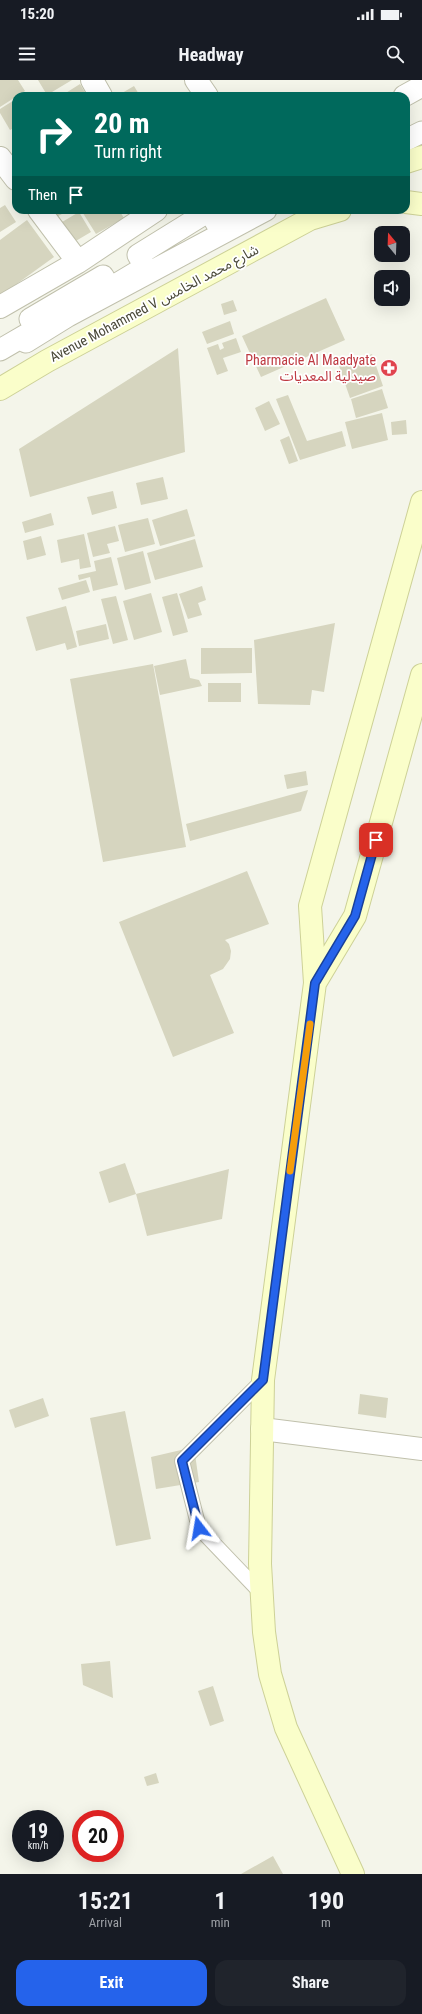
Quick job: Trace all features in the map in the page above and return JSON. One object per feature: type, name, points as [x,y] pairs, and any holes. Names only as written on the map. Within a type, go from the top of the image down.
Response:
[{"type":"main road","points":[[410,161],[422,157]]},
{"type":"main road","points":[[410,202],[422,204]]},
{"type":"main road","name":"Avenue Mohammed V شارع محمد الخامس","points":[[0,389],[47,361],[315,214]]},
{"type":"main road","points":[[353,1874],[286,1728],[270,1674],[264,1632],[262,1594],[260,1503],[263,1380],[315,983],[310,906],[422,502]]},
{"type":"main road","points":[[315,983],[355,916],[422,675]]},
{"type":"street","points":[[92,80],[99,92]]},
{"type":"street","points":[[196,80],[204,92]]},
{"type":"street","points":[[410,93],[422,86]]},
{"type":"street","points":[[410,138],[422,132]]},
{"type":"street","points":[[0,158],[12,174]]},
{"type":"street","points":[[42,214],[78,262]]},
{"type":"street","points":[[0,307],[78,262],[150,214]]},
{"type":"street","points":[[0,350],[36,329],[30,319],[103,276],[110,288],[145,267],[138,255],[204,214]]},
{"type":"street","points":[[211,214],[218,226],[237,214]]},
{"type":"street","points":[[0,358],[68,316],[259,214]]},
{"type":"street","points":[[262,1429],[422,1449]]},
{"type":"lane","points":[[262,1594],[199,1528],[182,1461],[263,1380]]},
{"type":"building","points":[[0,80],[18,80],[25,91],[12,92],[12,99],[0,107]]},
{"type":"building","points":[[38,80],[72,80],[52,92],[45,92]]},
{"type":"building","points":[[80,84],[85,92],[67,92]]},
{"type":"building","points":[[134,86],[138,92],[124,92]]},
{"type":"building","points":[[12,102],[12,129],[10,130],[0,113],[0,109]]},
{"type":"building","points":[[5,205],[16,222],[0,232],[0,208]]},
{"type":"building","points":[[50,214],[62,214],[53,219]]},
{"type":"building","points":[[76,214],[80,214],[91,232],[69,245],[57,225]]},
{"type":"building","points":[[84,214],[122,214],[124,218],[96,234]]},
{"type":"building","points":[[27,220],[54,257],[0,296],[0,240]]},
{"type":"building","points":[[326,298],[345,340],[261,377],[242,336]]},
{"type":"building","points":[[233,300],[237,311],[224,315],[221,304]]},
{"type":"building","points":[[230,321],[234,334],[207,344],[202,332]]},
{"type":"building","points":[[236,338],[241,352],[223,358],[228,371],[217,375],[207,348],[218,344],[220,350],[224,348],[222,343]]},
{"type":"building","points":[[178,348],[185,452],[30,497],[19,449]]},
{"type":"building","points":[[372,354],[383,386],[350,398],[339,366]]},
{"type":"building","points":[[382,389],[388,408],[356,418],[351,399]]},
{"type":"building","points":[[288,395],[307,441],[342,431],[346,446],[300,460],[276,399]]},
{"type":"building","points":[[269,401],[280,424],[265,431],[255,408]]},
{"type":"building","points":[[382,413],[388,440],[352,449],[345,422]]},
{"type":"building","points":[[406,420],[407,434],[392,435],[391,422]]},
{"type":"building","points":[[289,436],[298,461],[289,464],[280,440]]},
{"type":"building","points":[[163,477],[168,499],[141,505],[136,483]]},
{"type":"building","points":[[113,491],[117,508],[92,515],[87,497]]},
{"type":"building","points":[[187,509],[195,536],[160,546],[152,520]]},
{"type":"building","points":[[51,513],[54,525],[25,533],[22,522]]},
{"type":"building","points":[[148,518],[155,544],[125,552],[118,525]]},
{"type":"building","points":[[115,526],[119,541],[107,544],[110,553],[93,557],[87,533]]},
{"type":"building","points":[[84,534],[91,567],[80,569],[79,559],[61,563],[57,540]]},
{"type":"building","points":[[41,536],[46,555],[27,560],[23,541]]},
{"type":"building","points":[[195,539],[203,567],[155,580],[147,553]]},
{"type":"building","points":[[143,551],[151,583],[125,590],[117,558]]},
{"type":"building","points":[[111,557],[118,585],[93,591],[90,577],[79,580],[78,575],[96,571],[94,561]]},
{"type":"building","points":[[86,580],[90,592],[62,600],[58,588]]},
{"type":"building","points":[[202,586],[206,600],[198,603],[202,615],[188,619],[179,594]]},
{"type":"building","points":[[151,593],[162,632],[134,640],[123,601]]},
{"type":"building","points":[[177,593],[188,632],[173,636],[162,597]]},
{"type":"building","points":[[116,596],[128,640],[113,644],[101,599]]},
{"type":"building","points":[[66,606],[77,647],[67,650],[65,643],[36,651],[26,617]]},
{"type":"building","points":[[335,623],[324,692],[312,690],[310,705],[258,704],[254,640]]},
{"type":"building","points":[[106,624],[109,639],[79,646],[76,631]]},
{"type":"building","points":[[201,648],[252,648],[252,673],[201,674]]},
{"type":"building","points":[[186,659],[190,678],[199,680],[202,686],[160,695],[154,666]]},
{"type":"building","points":[[153,664],[186,847],[103,862],[70,679]]},
{"type":"building","points":[[208,683],[241,683],[241,702],[208,702]]},
{"type":"building","points":[[306,771],[308,785],[287,789],[284,775]]},
{"type":"building","points":[[308,790],[301,811],[190,841],[186,824]]},
{"type":"building","points":[[247,871],[269,924],[225,940],[229,944],[231,951],[230,959],[223,969],[210,975],[234,1033],[173,1057],[119,922]]},
{"type":"building","points":[[125,1163],[136,1194],[109,1203],[99,1172]]},
{"type":"building","points":[[229,1169],[222,1219],[147,1236],[136,1194]]},
{"type":"building","points":[[360,1394],[388,1398],[386,1418],[358,1414]]},
{"type":"building","points":[[43,1398],[49,1416],[15,1428],[9,1410]]},
{"type":"building","points":[[125,1411],[151,1539],[116,1546],[90,1418]]},
{"type":"building","points":[[194,1447],[199,1482],[156,1489],[151,1457]]},
{"type":"building","points":[[110,1661],[113,1698],[83,1685],[81,1664]]},
{"type":"building","points":[[213,1686],[224,1721],[210,1726],[198,1691]]},
{"type":"building","points":[[156,1773],[159,1783],[147,1786],[144,1777]]},
{"type":"building","points":[[273,1856],[283,1874],[241,1874]]},
{"type":"slow traffic","points":[[290,1171],[310,1024]]},
{"type":"place","name":"Pharmacie Al Maadyate صيدلية المعديات","points":[[389,368]]},
{"type":"route","points":[[199,1528],[182,1461],[263,1380],[315,983],[355,916],[376,840]]}]
